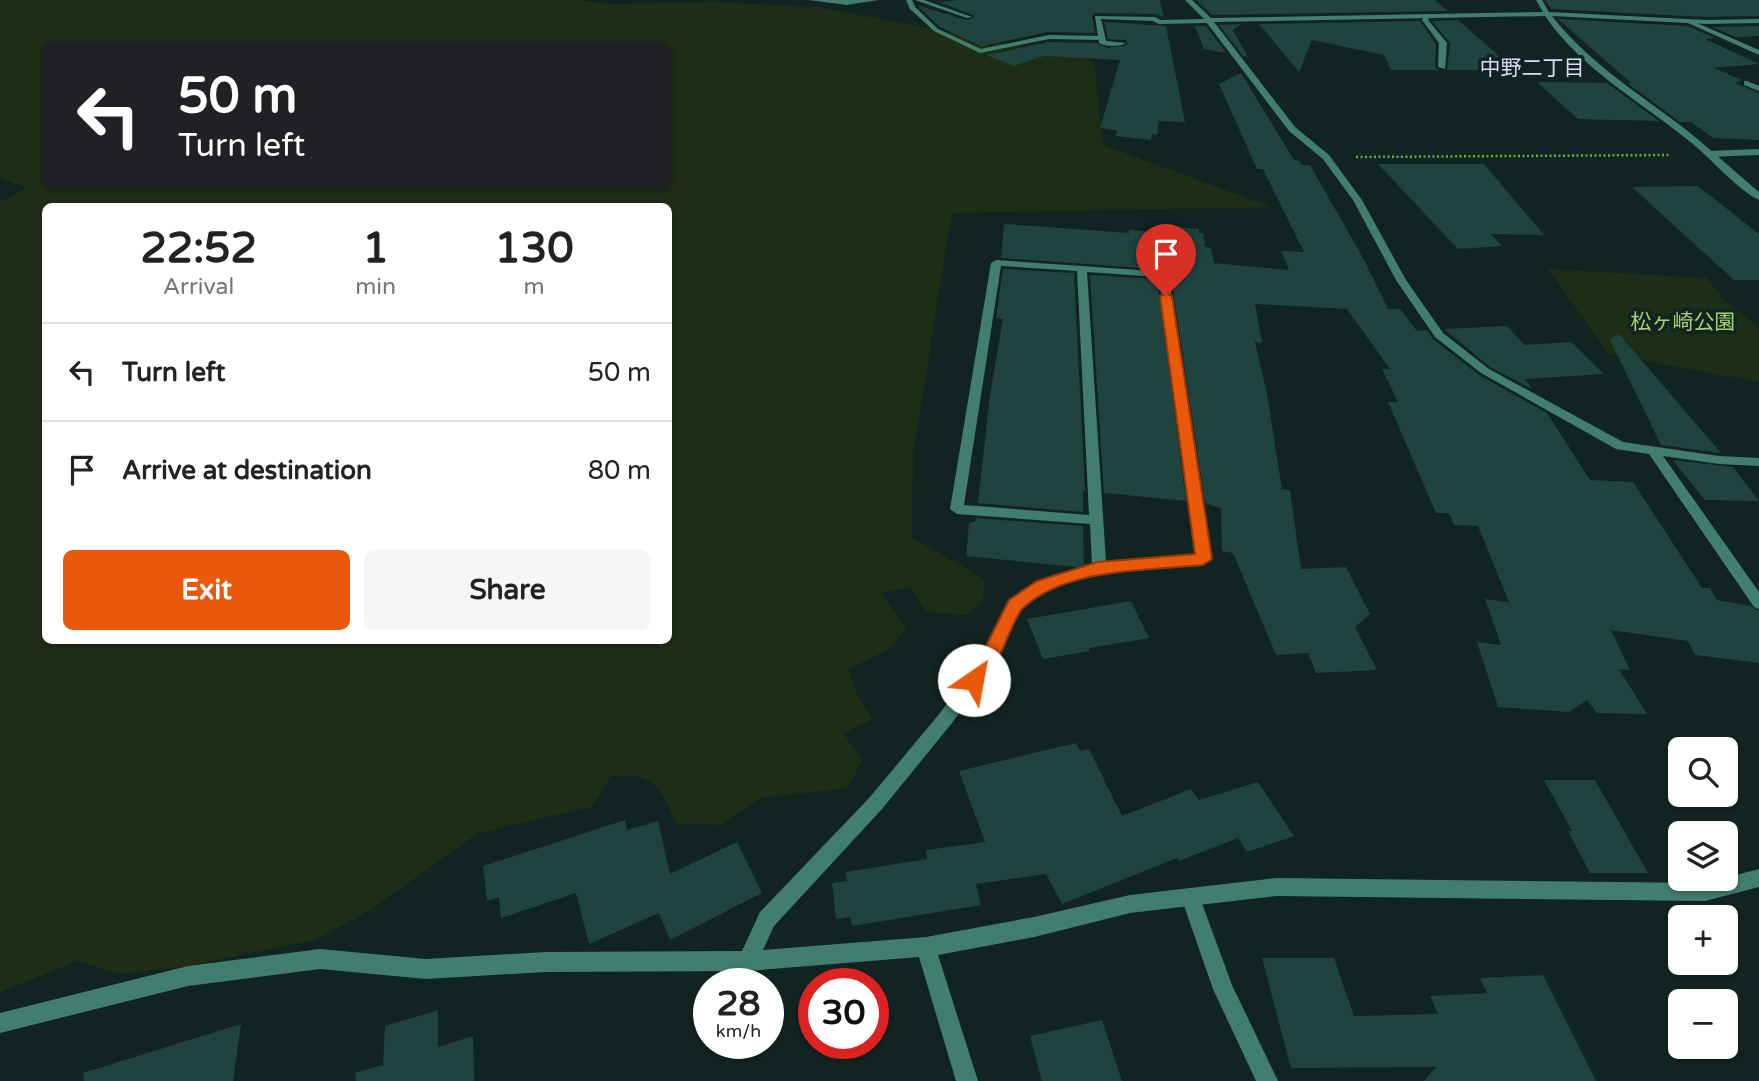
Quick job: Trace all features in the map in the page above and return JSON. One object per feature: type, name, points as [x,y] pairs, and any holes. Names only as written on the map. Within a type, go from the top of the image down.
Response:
[{"type":"street","points":[[812,0],[847,3],[875,0]]},
{"type":"street","points":[[909,0],[912,8],[936,30],[980,51],[1049,37],[1101,38]]},
{"type":"street","points":[[918,0],[969,17]]},
{"type":"street","points":[[1188,0],[1209,20],[1292,129],[1326,157],[1357,200],[1401,280],[1439,335],[1485,371],[1620,446],[1719,460],[1759,462]]},
{"type":"street","points":[[1539,0],[1553,23],[1572,44],[1759,197]]},
{"type":"street","points":[[1122,43],[1102,43],[1097,17],[1155,19],[1159,22],[1549,14],[1690,22],[1759,21]]},
{"type":"street","points":[[1428,15],[1425,20],[1443,43],[1442,67]]},
{"type":"street","points":[[1690,22],[1759,53]]},
{"type":"street","points":[[1747,83],[1759,89]]},
{"type":"street","points":[[1708,154],[1759,152]]},
{"type":"street","points":[[748,961],[767,919],[876,803],[946,718],[988,661],[1015,605],[1043,586],[1098,568],[1203,559],[1164,274],[996,263],[957,509],[1096,520]]},
{"type":"street","points":[[1082,268],[1098,568]]},
{"type":"street","points":[[1653,451],[1759,603]]},
{"type":"street","points":[[0,1023],[188,976],[320,959],[426,970],[545,962],[748,961],[926,947],[1034,927],[1130,904],[1277,887],[1705,892],[1759,878]]},
{"type":"street","points":[[1190,897],[1223,989],[1267,1081]]},
{"type":"street","points":[[926,947],[967,1081]]},
{"type":"path","points":[[1326,157],[1708,154]]},
{"type":"green space","points":[[0,0],[579,0],[608,4],[714,2],[819,7],[1094,61],[1103,145],[1272,207],[952,213],[913,454],[912,538],[970,570],[985,583],[982,602],[967,615],[926,612],[911,587],[881,593],[907,629],[886,651],[848,669],[856,692],[872,720],[843,733],[862,760],[848,788],[760,798],[721,825],[677,824],[666,800],[655,785],[638,777],[611,776],[591,807],[478,833],[369,911],[315,940],[177,968],[119,974],[77,961],[0,992],[0,202],[27,188],[0,178]]},
{"type":"green space","name":"松ヶ崎公園","points":[[1548,269],[1707,278],[1723,299],[1759,328],[1759,382],[1609,354]]},
{"type":"building","points":[[1160,0],[1164,17],[1155,14],[1095,13],[1092,16],[1095,33],[1048,32],[981,46],[940,27],[917,5],[966,20],[974,18],[973,15],[939,2]]},
{"type":"building","points":[[1196,0],[1435,0],[1448,11],[1212,15]]},
{"type":"building","points":[[1545,0],[1759,0],[1759,16],[1706,17],[1551,9]]},
{"type":"building","points":[[1558,19],[1688,26],[1715,38],[1705,39],[1759,64],[1714,68],[1742,80],[1735,83],[1759,93],[1759,140],[1713,138],[1691,122],[1680,122],[1627,83],[1631,83]]},
{"type":"building","points":[[1458,20],[1515,70],[1447,70],[1450,43],[1432,21]]},
{"type":"building","points":[[1420,21],[1436,44],[1435,67],[1438,70],[1391,70],[1384,55],[1312,40],[1299,72],[1259,24]]},
{"type":"building","points":[[1104,22],[1166,26],[1185,122],[1159,121],[1157,135],[1152,134],[1151,140],[1116,136],[1117,130],[1100,128],[1120,60],[1044,56],[1014,66],[986,55],[1049,42],[1096,43],[1108,48],[1127,45],[1126,40],[1108,39]]},
{"type":"building","points":[[1242,24],[1233,30],[1248,57],[1243,56],[1219,25]]},
{"type":"building","points":[[1195,26],[1206,26],[1226,53],[1204,49]]},
{"type":"building","points":[[1759,26],[1759,36],[1736,37],[1712,27]]},
{"type":"building","points":[[1241,73],[1294,160],[1302,165],[1310,165],[1362,256],[1388,309],[1400,309],[1417,331],[1427,330],[1433,339],[1479,375],[1547,413],[1590,480],[1633,482],[1702,588],[1710,588],[1717,600],[1750,606],[1759,611],[1759,663],[1695,655],[1688,641],[1611,630],[1630,670],[1619,669],[1647,714],[1597,713],[1587,700],[1569,712],[1498,707],[1477,642],[1501,645],[1485,599],[1509,602],[1478,526],[1454,525],[1449,513],[1436,513],[1388,402],[1398,402],[1382,369],[1390,369],[1347,309],[1255,304],[1262,343],[1255,342],[1267,394],[1282,489],[1290,490],[1301,569],[1346,567],[1370,614],[1355,627],[1377,670],[1316,673],[1308,653],[1276,655],[1233,553],[1222,551],[1221,508],[1205,503],[1170,270],[1001,258],[1004,224],[1129,233],[1129,230],[1165,233],[1164,226],[1199,229],[1199,233],[1203,233],[1205,247],[1211,248],[1214,263],[1289,270],[1281,251],[1304,252],[1263,169],[1257,169],[1219,84]]},
{"type":"building","points":[[1537,82],[1607,83],[1659,121],[1578,119]]},
{"type":"building","points":[[1378,164],[1484,164],[1544,235],[1491,234],[1502,246],[1458,249]]},
{"type":"building","points":[[1698,186],[1759,234],[1759,280],[1734,280],[1632,187]]},
{"type":"building","points":[[1003,269],[1074,273],[1085,491],[1083,512],[978,503],[990,395],[1003,319],[996,318]]},
{"type":"building","points":[[1090,275],[1157,279],[1186,501],[1104,493]]},
{"type":"building","points":[[1507,326],[1525,345],[1571,342],[1604,374],[1525,379],[1532,389],[1490,367],[1444,329]]},
{"type":"building","points":[[1619,334],[1721,453],[1661,445],[1610,340]]},
{"type":"building","points":[[1673,460],[1733,467],[1759,501],[1705,500]]},
{"type":"building","points":[[976,518],[1083,526],[1084,565],[1076,567],[966,556],[969,523],[976,521]]},
{"type":"building","points":[[1131,601],[1149,638],[1089,648],[1090,651],[1043,659],[1027,619]]},
{"type":"building","points":[[1076,743],[1080,751],[1089,749],[1122,816],[1191,789],[1199,800],[1258,782],[1294,836],[1247,852],[1238,838],[1179,861],[1177,858],[1062,904],[1046,874],[976,884],[981,905],[852,926],[850,917],[836,919],[832,883],[847,881],[846,872],[927,859],[926,850],[985,842],[959,771]]},
{"type":"building","points":[[1544,780],[1595,780],[1648,873],[1590,873],[1568,831],[1572,831]]},
{"type":"building","points":[[625,820],[627,830],[658,821],[670,874],[737,842],[762,893],[670,940],[659,913],[589,944],[576,893],[501,918],[499,897],[487,901],[483,866]]},
{"type":"building","points":[[1262,958],[1334,958],[1354,1016],[1438,1014],[1430,996],[1487,993],[1480,978],[1543,975],[1596,1081],[1424,1081],[1436,1067],[1291,1068]]},
{"type":"building","points":[[438,1010],[438,1047],[473,1036],[474,1081],[356,1081],[355,1073],[383,1065],[385,1026]]},
{"type":"building","points":[[1102,1020],[1122,1081],[1042,1081],[1030,1036]]},
{"type":"building","points":[[241,1024],[233,1081],[84,1081],[83,1073]]},
{"type":"district","name":"中野二丁目","points":[[1532,68]]},
{"type":"route","points":[[974,680],[988,661],[1015,605],[1043,586],[1098,568],[1203,559],[1166,296]]}]
